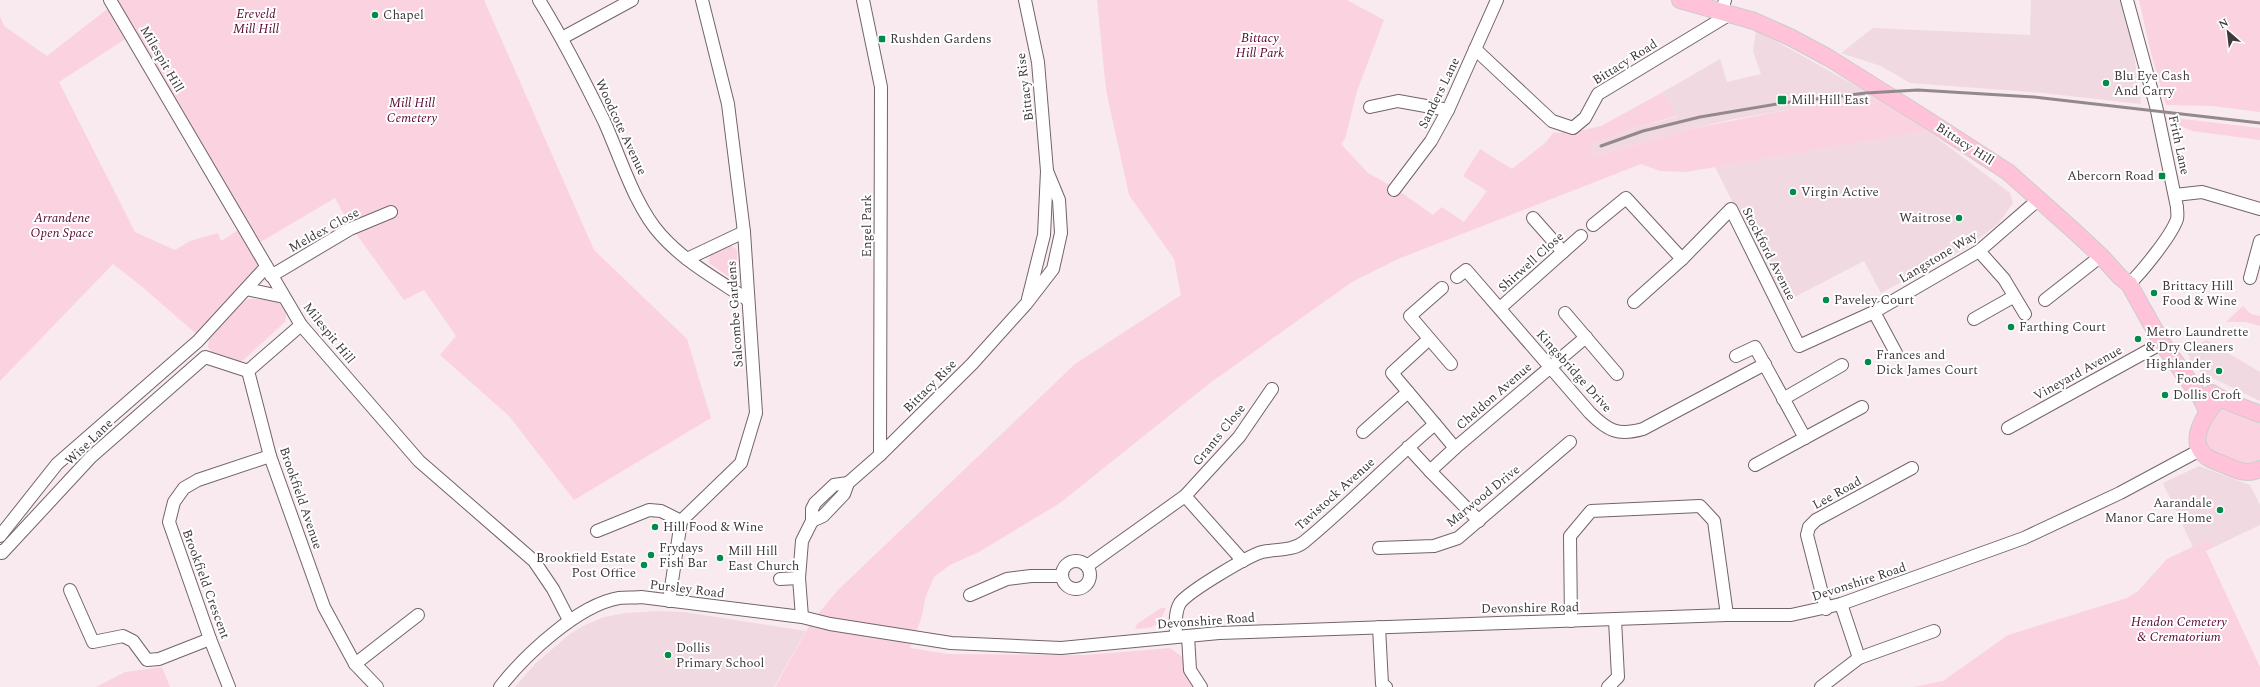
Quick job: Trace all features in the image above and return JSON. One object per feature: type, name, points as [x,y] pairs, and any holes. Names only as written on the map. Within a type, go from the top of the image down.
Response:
[{"type":"main road","name":"Bittacy Hill","points":[[1680,0],[1726,8],[1778,31],[1829,58],[2008,172],[2101,256],[2120,278],[2129,284],[2162,343],[2201,398],[2207,411]]},
{"type":"main road","name":"Bittacy Hill","points":[[2182,373],[2219,399],[2230,401],[2260,414]]},
{"type":"main road","points":[[2219,399],[2207,411],[2198,435],[2200,450],[2208,458],[2242,472],[2250,473],[2259,471]]},
{"type":"street","name":"Milespit Hill","points":[[110,0],[301,325],[419,461],[534,561],[554,590],[569,620]]},
{"type":"street","name":"Woodcote Avenue","points":[[539,0],[562,38],[603,120],[646,215],[661,235],[687,259],[748,300]]},
{"type":"street","points":[[562,38],[632,0]]},
{"type":"street","name":"Salcombe Gardens","points":[[681,521],[741,463],[756,413],[744,232],[728,104],[702,0]]},
{"type":"street","name":"Engel Park","points":[[863,0],[881,87],[880,454]]},
{"type":"street","name":"Bittacy Rise","points":[[1025,0],[1038,62],[1047,171],[1044,235],[1026,304]]},
{"type":"street","name":"Sanders Lane","points":[[1394,190],[1431,141],[1448,110],[1499,0]]},
{"type":"street","name":"Frith Lane","points":[[2127,0],[2156,106],[2175,195],[2177,219],[2170,232],[2137,276],[2129,284]]},
{"type":"street","name":"Bittacy Road","points":[[1475,49],[1552,121],[1573,128],[1585,118],[1598,94],[1726,8]]},
{"type":"street","points":[[1370,107],[1398,101],[1448,110]]},
{"type":"street","name":"Bittacy Rise","points":[[802,617],[799,578],[802,541],[812,521],[823,516],[844,494],[848,483],[880,454],[972,364],[1026,304],[1053,269],[1061,233],[1059,200],[1047,171]]},
{"type":"street","points":[[2175,195],[2202,192],[2260,209]]},
{"type":"street","points":[[1593,225],[1626,198],[1682,259]]},
{"type":"street","name":"Langstone Way","points":[[1799,346],[1874,312],[1979,251],[2039,199]]},
{"type":"street","name":"Stockford Avenue","points":[[1634,302],[1682,259],[1731,209],[1799,346]]},
{"type":"street","name":"Meldex Close","points":[[268,271],[350,229],[391,212]]},
{"type":"street","points":[[1533,218],[1563,252]]},
{"type":"street","points":[[687,259],[744,232]]},
{"type":"street","name":"Shirwell Close","points":[[1500,308],[1581,236]]},
{"type":"street","points":[[2250,278],[2260,241]]},
{"type":"street","points":[[1979,251],[2004,279],[2013,297],[2025,314]]},
{"type":"street","points":[[2045,300],[2101,256]]},
{"type":"street","name":"Kingsbridge Drive","points":[[1457,277],[1466,270],[1600,423],[1612,431],[1628,433],[1643,430],[1765,364]]},
{"type":"street","name":"Wise Lane","points":[[0,536],[57,464],[198,341],[246,289],[268,271]]},
{"type":"street","points":[[1442,288],[1410,316],[1451,364]]},
{"type":"street","points":[[246,289],[284,297]]},
{"type":"street","points":[[1974,319],[2013,297]]},
{"type":"street","points":[[1874,312],[1896,353]]},
{"type":"street","points":[[1565,313],[1617,374]]},
{"type":"street","points":[[198,341],[204,357],[248,371],[301,325]]},
{"type":"street","name":"Cheldon Avenue","points":[[1430,471],[1550,366],[1586,338]]},
{"type":"street","points":[[1429,339],[1392,373],[1455,448]]},
{"type":"street","name":"Vineyard Avenue","points":[[2008,428],[2162,343]]},
{"type":"street","points":[[1736,356],[1755,347],[1805,438]]},
{"type":"street","name":"Wise Lane","points":[[0,551],[2,553],[91,457],[204,357]]},
{"type":"street","points":[[1783,400],[1842,365]]},
{"type":"street","name":"Brookfield Avenue","points":[[248,371],[270,456],[324,607],[355,664],[370,685]]},
{"type":"street","name":"Grants Close","points":[[1087,566],[1185,496],[1239,437],[1272,389]]},
{"type":"street","points":[[1363,432],[1408,392]]},
{"type":"street","points":[[1755,465],[1862,407]]},
{"type":"street","name":"Tavistock Avenue","points":[[1201,687],[1190,670],[1182,636],[1175,621],[1180,603],[1243,561],[1261,552],[1302,544],[1435,424]]},
{"type":"street","name":"Marwood Drive","points":[[1379,548],[1434,546],[1458,538],[1570,442]]},
{"type":"street","points":[[1408,447],[1479,521]]},
{"type":"street","name":"Devonshire Road","points":[[830,624],[951,642],[1061,648],[1182,636],[1379,627],[1727,615],[1791,615],[1826,609],[1842,604],[2024,538],[2120,493],[2200,450]]},
{"type":"street","name":"Brookfield Crescent","points":[[229,687],[210,639],[169,522],[174,502],[184,488],[198,480],[270,456]]},
{"type":"street","name":"Lee Road","points":[[1826,609],[1807,535],[1809,527],[1816,520],[1912,468]]},
{"type":"street","points":[[1185,496],[1243,561]]},
{"type":"street","points":[[1571,621],[1570,536],[1591,511],[1700,506],[1714,521],[1727,615]]},
{"type":"street","points":[[598,531],[649,510],[661,511],[681,521],[668,601]]},
{"type":"street","points":[[1071,562],[1082,562],[1087,566],[1090,578],[1081,588],[1068,586],[1062,576],[1065,567],[1071,562]]},
{"type":"street","points":[[970,595],[1007,579],[1030,576],[1062,576]]},
{"type":"street","points":[[780,578],[799,578]]},
{"type":"street","points":[[70,590],[93,642],[123,636],[133,642],[147,660],[159,659],[210,639]]},
{"type":"street","name":"Pursley Road","points":[[500,687],[513,671],[569,620],[602,603],[619,598],[641,598],[802,617],[830,624]]},
{"type":"street","points":[[1842,604],[1859,658]]},
{"type":"street","points":[[355,664],[418,615]]},
{"type":"street","points":[[1608,687],[1618,677],[1615,620]]},
{"type":"street","points":[[1379,627],[1382,684],[1386,687]]},
{"type":"street","points":[[1821,687],[1859,658],[1934,631]]},
{"type":"shaded area","points":[[2031,0],[2122,0],[2132,40],[2141,104],[2043,93],[1910,83],[1881,66],[1841,53],[1873,28],[2030,35]]},
{"type":"shaded area","points":[[1756,30],[1881,100],[1797,108],[1729,120],[1690,129],[1595,156],[1591,145],[1634,128],[1677,117],[1663,92],[1720,59],[1727,82],[1761,74],[1753,51]]},
{"type":"shaded area","points":[[1928,131],[2010,193],[2013,203],[1998,224],[1966,248],[1881,293],[1864,261],[1783,303],[1715,167]]},
{"type":"shaded area","points":[[2206,340],[2260,372],[2260,401],[2202,373],[2189,361],[2190,358],[2187,352]]},
{"type":"shaded area","points":[[2199,466],[2250,485],[2260,505],[2260,525],[2214,547],[2209,539],[2193,547],[2163,483]]},
{"type":"shaded area","name":"Dollis Primary School","points":[[657,611],[684,612],[806,631],[774,687],[515,687],[536,663],[570,634],[583,626],[604,617],[626,613]]},
{"type":"green space","name":"Mill Hill Cemetery","points":[[110,0],[484,0],[594,250],[687,339],[711,418],[574,500],[509,416],[440,355],[456,336],[424,290],[404,300],[349,224],[335,198],[254,246],[266,266],[201,338],[140,285],[113,264],[0,381],[0,16],[4,26],[47,56],[111,6],[130,36],[59,82],[135,232],[175,250],[190,241],[218,233],[221,241],[243,227]]},
{"type":"green space","name":"Bittacy Hill Park","points":[[1097,0],[1347,0],[1384,20],[1357,91],[1345,139],[1341,144],[1368,173],[1395,188],[1433,215],[1442,207],[1464,222],[1487,191],[1463,176],[1480,149],[1512,169],[1545,143],[1553,133],[1579,131],[1601,126],[1663,92],[1677,116],[1634,128],[1591,145],[1595,156],[1690,129],[1797,108],[1851,101],[1881,100],[1928,131],[1686,172],[1660,171],[1641,164],[1398,259],[1352,282],[1210,383],[1060,503],[979,552],[950,565],[934,577],[926,596],[921,619],[910,648],[948,654],[1086,655],[1170,648],[1184,658],[1193,687],[775,687],[812,621],[838,590],[1075,364],[1181,295],[1174,259],[1129,195],[1106,90]]},
{"type":"green space","points":[[2139,0],[2260,0],[2260,112],[2212,106],[2166,105],[2151,53]]},
{"type":"green space","points":[[2158,116],[2260,128],[2260,140],[2192,131]]},
{"type":"green space","points":[[730,245],[737,250],[737,275],[732,279],[709,263],[710,254]]},
{"type":"green space","points":[[265,298],[279,303],[287,311],[285,322],[240,363],[212,353],[208,347],[209,339],[241,304],[248,299]]},
{"type":"green space","points":[[2243,306],[2251,314],[2260,316],[2260,326],[2246,322],[2226,322]]},
{"type":"green space","points":[[2223,407],[2260,422],[2260,462],[2250,466],[2209,450],[2205,440],[2206,430],[2216,409]]},
{"type":"green space","name":"Hendon Cemetery & Crematorium","points":[[2209,539],[2214,547],[2206,551],[2260,667],[2260,687],[1913,687],[1943,681],[2008,635],[2127,598],[2138,591],[2167,559]]},
{"type":"green space","points":[[1161,608],[1166,608],[1158,623],[1151,627],[1135,629],[1137,624]]},
{"type":"green space","points":[[162,667],[170,687],[96,687],[125,672]]},
{"type":"railway","points":[[1601,146],[1643,131],[1700,117],[1783,103],[1866,93],[1918,90],[2034,97],[2260,123]]},
{"type":"place","name":"Chapel","points":[[375,15]]},
{"type":"place","name":"Rushden Gardens","points":[[882,39]]},
{"type":"place","name":"Blu Eye Cash And Carry","points":[[2106,83]]},
{"type":"place","name":"Mill Hill East","points":[[1782,100]]},
{"type":"place","name":"Abercorn Road","points":[[2162,176]]},
{"type":"place","name":"Virgin Active","points":[[1793,192]]},
{"type":"place","name":"Waitrose","points":[[1959,218]]},
{"type":"place","name":"Brittacy Hill Food & Wine","points":[[2154,293]]},
{"type":"place","name":"Paveley Court","points":[[1826,300]]},
{"type":"place","name":"Farthing Court","points":[[2011,327]]},
{"type":"place","name":"Metro Laundrette & Dry Cleaners","points":[[2138,339]]},
{"type":"place","name":"Frances and Dick James Court","points":[[1868,362]]},
{"type":"place","name":"Highlander Foods","points":[[2219,371]]},
{"type":"place","name":"Dollis Croft","points":[[2165,395]]},
{"type":"place","name":"Aarandale Manor Care Home","points":[[2220,510]]},
{"type":"place","name":"Hill Food & Wine","points":[[655,527]]},
{"type":"place","name":"Frydays Fish Bar","points":[[651,555]]},
{"type":"place","name":"Mill Hill East Church","points":[[720,558]]},
{"type":"place","name":"Brookfield Estate Post Office","points":[[644,565]]},
{"type":"place","name":"Dollis Primary School","points":[[668,655]]},
{"type":"park label","name":"Ereveld Mill Hill","points":[[256,22]]},
{"type":"park label","name":"Arrandene Open Space","points":[[62,226]]}]
